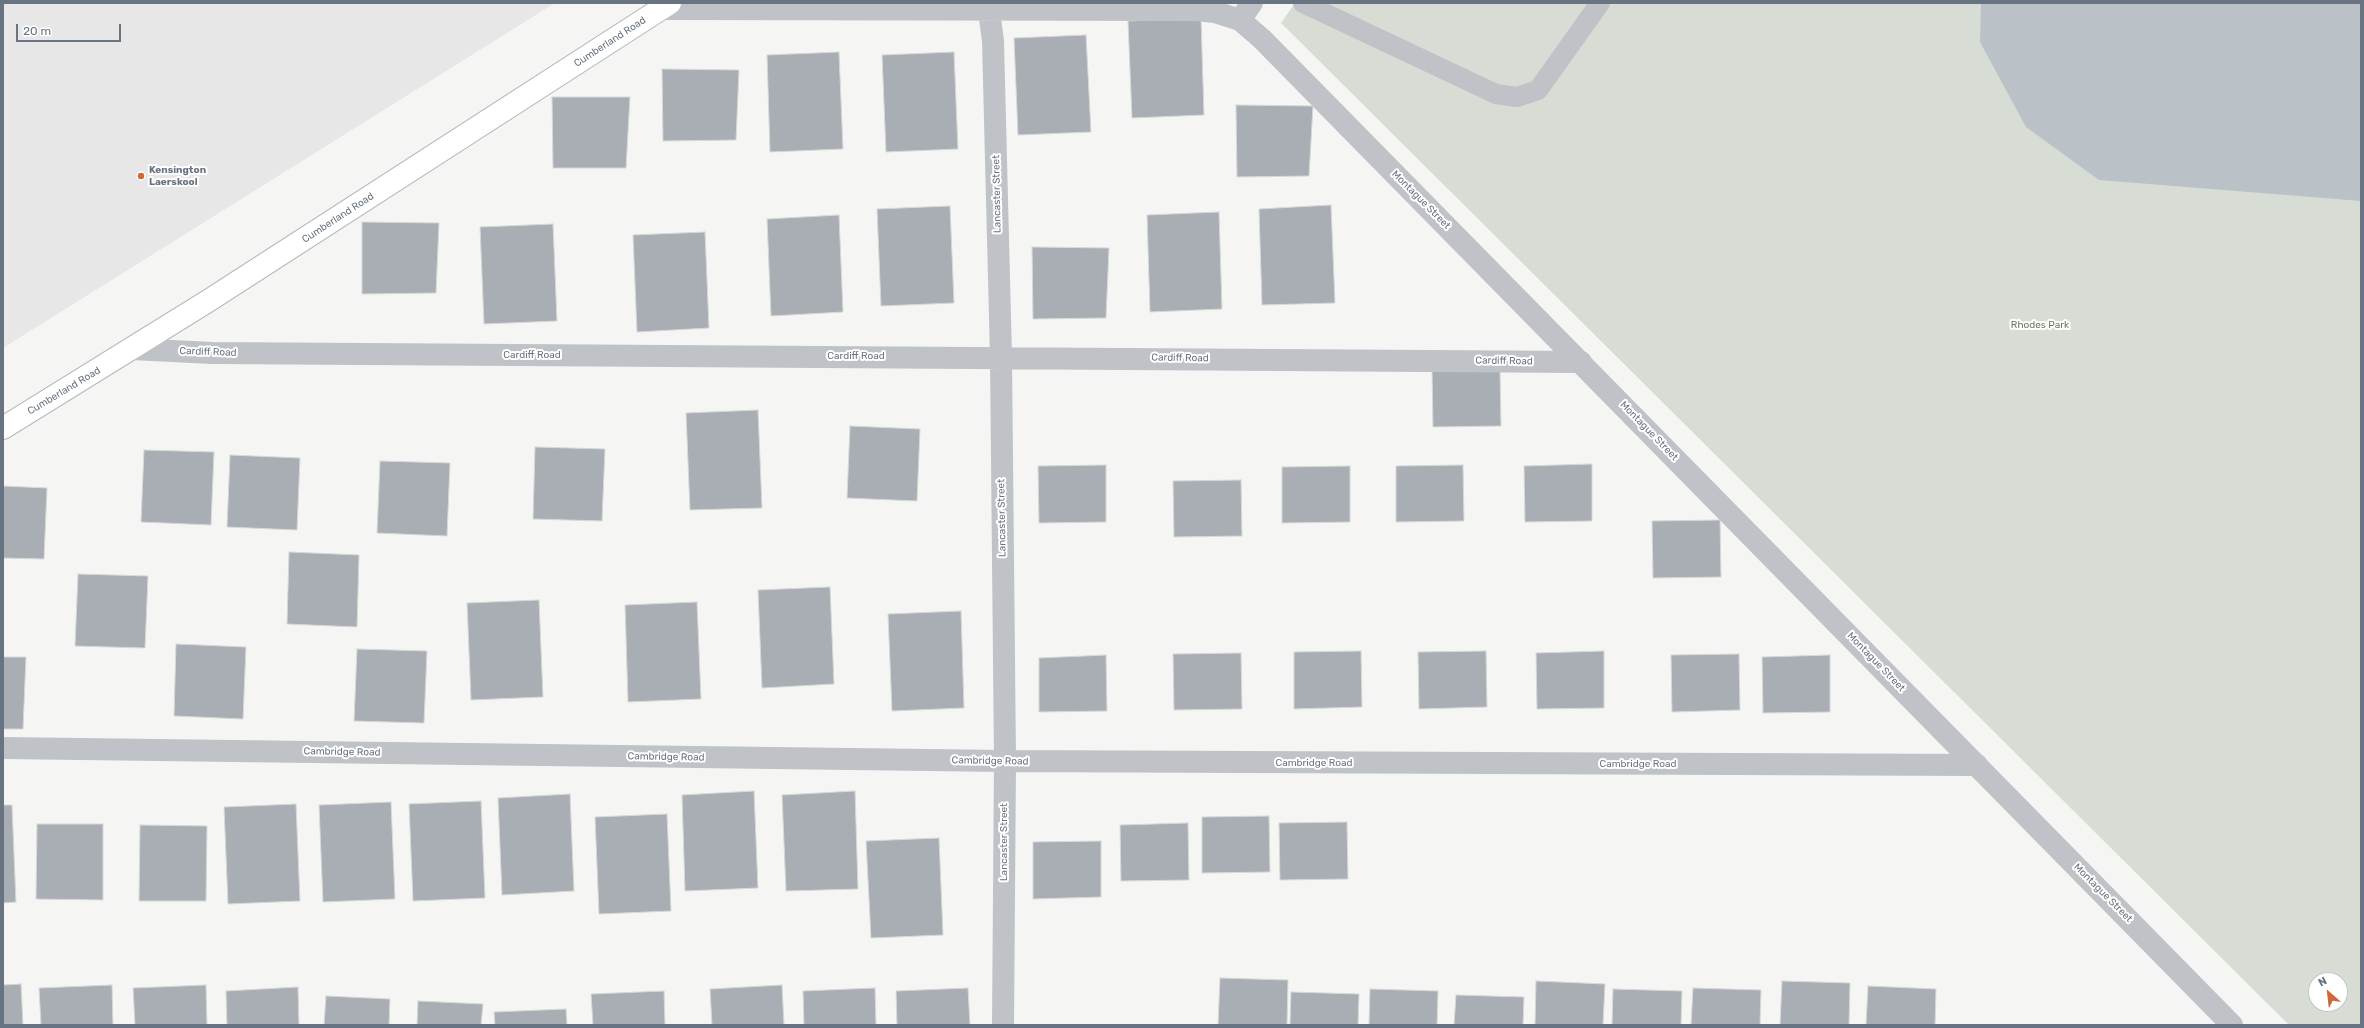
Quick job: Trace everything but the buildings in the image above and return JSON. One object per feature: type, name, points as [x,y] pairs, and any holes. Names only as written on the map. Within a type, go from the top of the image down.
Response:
[{"type":"street","name":"Montague Street","points":[[665,6],[987,7],[1246,12],[1262,38],[2232,1025]]},
{"type":"street","name":"Cumberland Road","points":[[3,428],[132,349],[665,6]]},
{"type":"street","name":"Lancaster Street","points":[[987,7],[993,41],[1001,357],[1005,761],[1003,1025]]},
{"type":"street","name":"Cardiff Road","points":[[132,349],[212,353],[1581,362]]},
{"type":"street","name":"Cambridge Road","points":[[3,748],[1005,761],[1977,765]]},
{"type":"lane","points":[[1303,3],[1496,94],[1517,97],[1538,90],[1600,3]]},
{"type":"shaded area","name":"Kensington Laerskool","points":[[3,3],[555,3],[3,348]]},
{"type":"shaded area","points":[[1981,3],[2361,3],[2361,201],[2099,180],[2026,127],[1980,42]]},
{"type":"green space","name":"Rhodes Park","points":[[1295,3],[2361,3],[2361,1025],[2289,1025],[1281,23]]},
{"type":"place","name":"Kensington Laerskool","points":[[141,176]]}]
